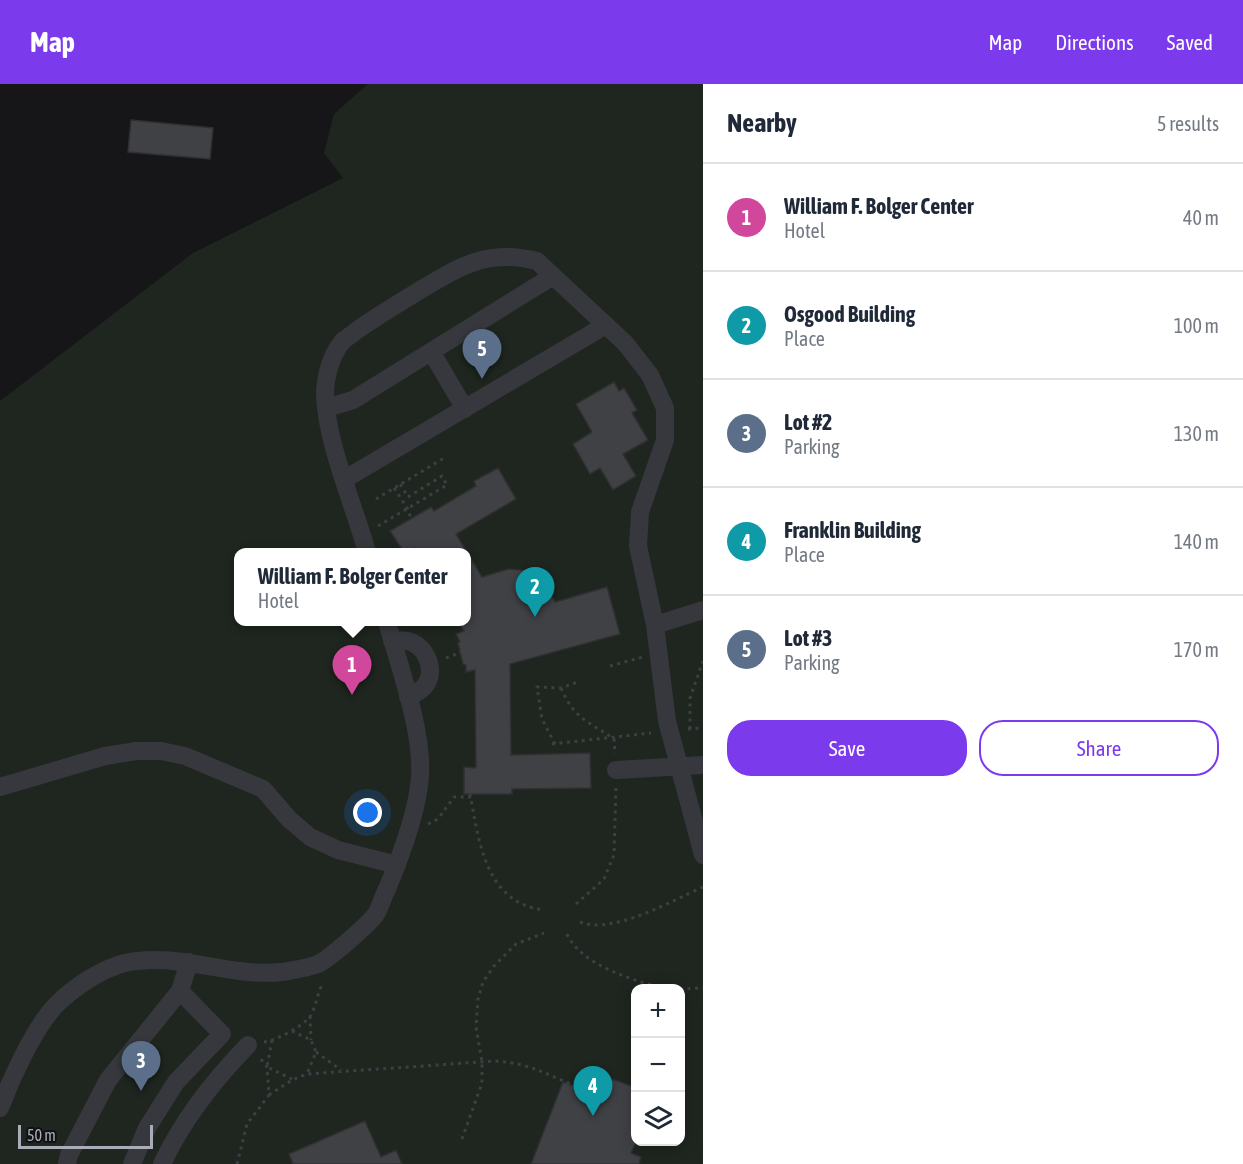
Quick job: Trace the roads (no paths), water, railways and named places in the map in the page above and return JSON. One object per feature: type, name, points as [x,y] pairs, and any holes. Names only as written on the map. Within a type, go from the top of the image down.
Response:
[{"type":"lane","points":[[366,548],[336,451],[326,408],[325,392],[329,367],[342,343],[375,317],[458,268],[493,257],[519,257],[537,261],[625,343],[650,375],[665,408],[665,440],[640,512],[638,546],[655,625],[669,730],[703,855]]},
{"type":"lane","points":[[326,408],[353,400],[553,276]]},
{"type":"lane","points":[[345,479],[606,325]]},
{"type":"lane","points":[[432,353],[465,409]]},
{"type":"lane","points":[[655,625],[703,610]]},
{"type":"lane","points":[[0,1108],[36,1034],[56,1006],[90,978],[125,963],[171,959],[235,972],[282,972],[319,963],[376,914],[397,865],[411,819],[420,777],[419,753],[408,697],[388,626]]},
{"type":"lane","points":[[392,641],[409,641],[421,648],[431,669],[426,684],[418,692],[408,697]]},
{"type":"lane","points":[[0,787],[105,756],[137,751],[161,751],[185,756],[263,789],[310,837],[338,850],[397,865]]},
{"type":"lane","points":[[616,770],[703,765]]},
{"type":"lane","points":[[67,1164],[69,1155],[108,1080],[180,991],[189,962]]},
{"type":"lane","points":[[132,1164],[147,1128],[176,1082],[222,1034],[180,991]]},
{"type":"lane","points":[[162,1164],[185,1120],[224,1070],[248,1045]]},
{"type":"place","name":"Lot #3","points":[[482,379]]},
{"type":"place","name":"Osgood Building","points":[[535,617]]},
{"type":"place","name":"William F. Bolger Center","points":[[352,695]]},
{"type":"place","name":"Lot #2","points":[[141,1091]]},
{"type":"place","name":"Franklin Building","points":[[593,1116]]}]
